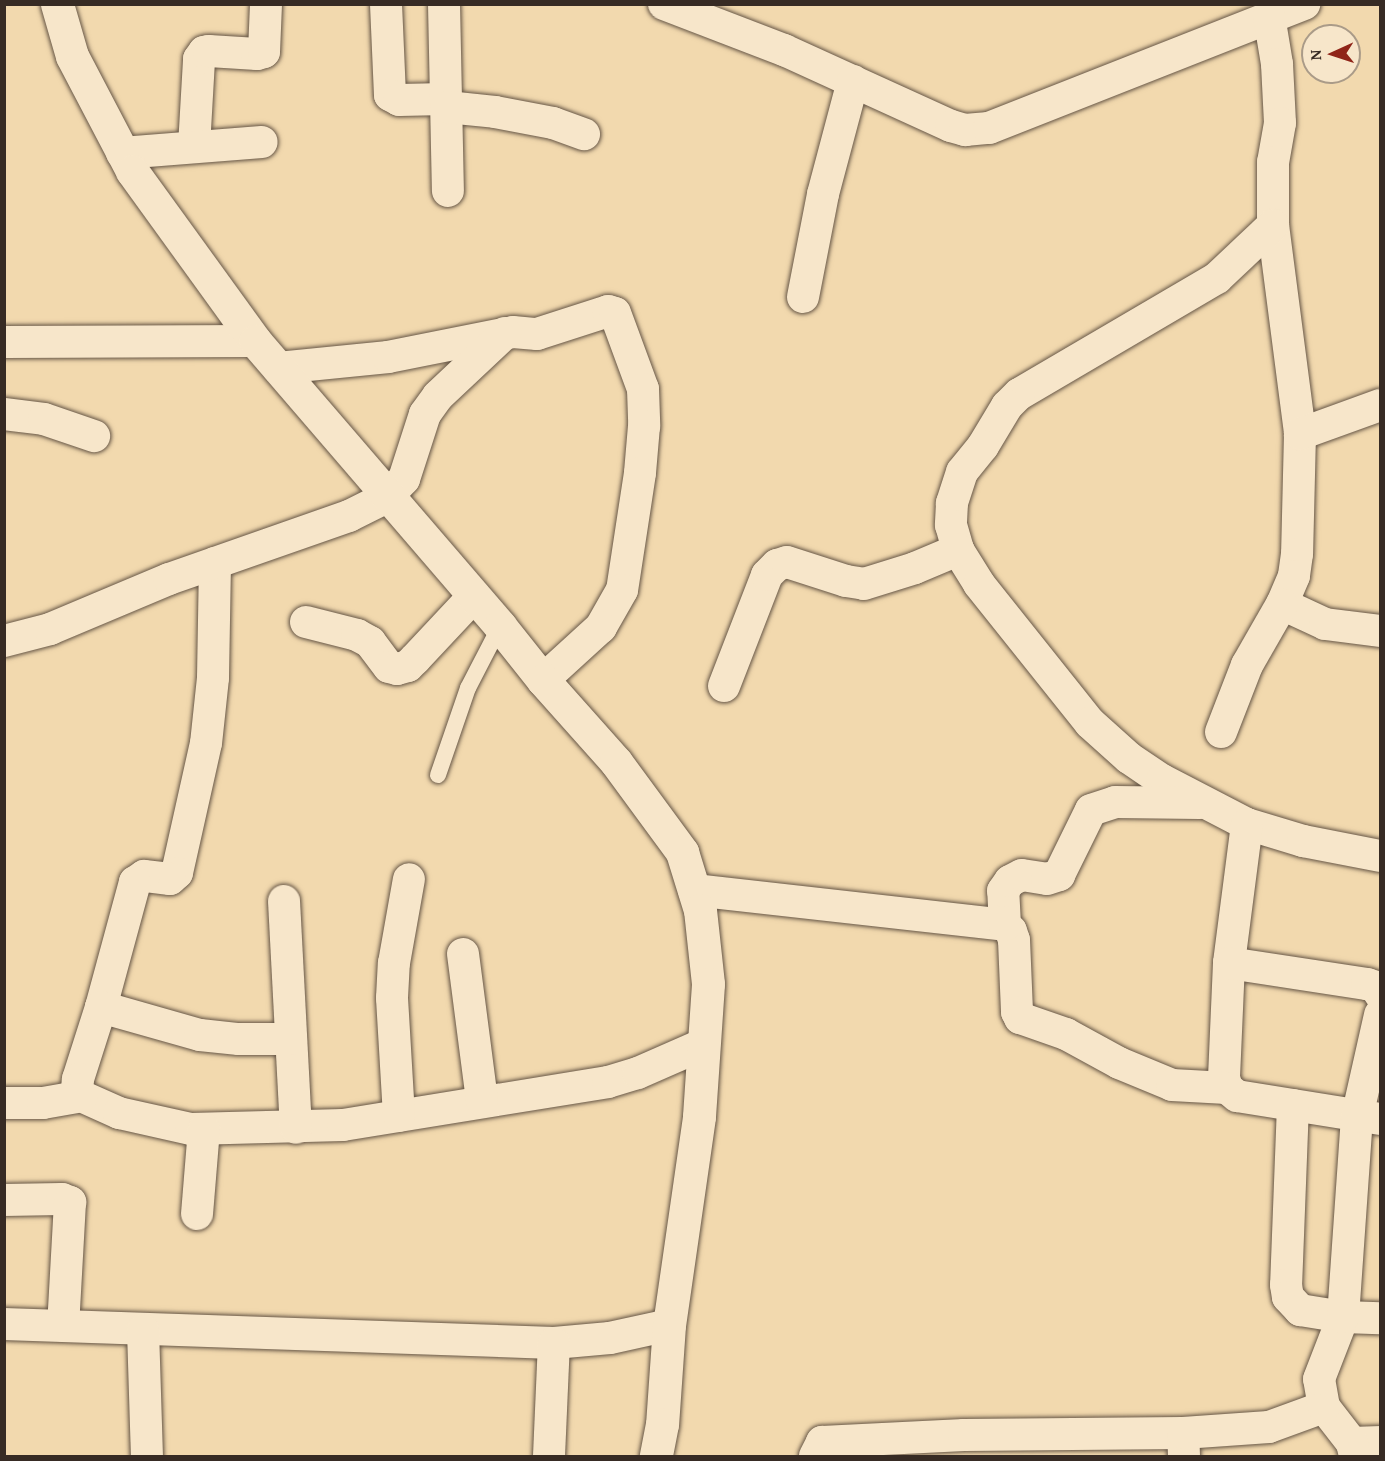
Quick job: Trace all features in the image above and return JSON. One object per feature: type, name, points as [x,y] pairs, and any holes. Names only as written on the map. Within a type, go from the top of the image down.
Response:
[{"type":"main road","points":[[57,4],[72,56],[132,171],[255,341],[500,626],[543,680],[616,762],[682,852],[700,910],[708,984],[699,1117],[669,1325],[662,1424],[656,1456]]},
{"type":"street","points":[[194,147],[199,59],[204,52],[209,51],[257,54],[264,52],[266,4]]},
{"type":"street","points":[[386,4],[390,95],[399,100],[446,103],[553,123],[585,134]]},
{"type":"street","points":[[444,4],[448,191]]},
{"type":"street","points":[[664,4],[784,50],[951,126],[965,130],[989,128],[1304,4]]},
{"type":"street","points":[[1221,732],[1248,665],[1282,604],[1294,576],[1297,554],[1300,434],[1273,225],[1273,162],[1280,123],[1277,63],[1269,16]]},
{"type":"street","points":[[803,297],[823,194],[853,81]]},
{"type":"street","points":[[122,153],[262,141]]},
{"type":"street","points":[[1273,225],[1217,278],[1019,394],[1007,406],[983,446],[962,472],[956,487],[951,525],[958,550],[979,584],[1090,723],[1145,770],[1203,803],[1247,824],[1304,841],[1380,856]]},
{"type":"street","points":[[278,368],[388,357],[505,333],[537,334],[612,311],[617,316],[643,389],[644,426],[640,473],[622,590],[601,627],[543,680]]},
{"type":"street","points":[[4,642],[50,628],[169,579],[349,516],[387,497],[404,479],[426,414],[438,396],[505,333]]},
{"type":"street","points":[[4,342],[255,341]]},
{"type":"street","points":[[1300,434],[1380,405]]},
{"type":"street","points":[[4,414],[44,419],[94,436]]},
{"type":"street","points":[[724,686],[767,575],[777,564],[787,562],[846,581],[864,584],[915,568],[958,550]]},
{"type":"street","points":[[81,1096],[77,1089],[78,1079],[101,1007],[135,882],[144,876],[170,879],[177,873],[206,743],[213,678],[215,563]]},
{"type":"street","points":[[306,622],[357,635],[370,642],[389,667],[397,669],[408,666],[474,596]]},
{"type":"street","points":[[1282,604],[1325,624],[1380,631]]},
{"type":"street","points":[[1005,926],[1003,891],[1010,881],[1022,875],[1047,879],[1059,875],[1092,810],[1115,802],[1203,803]]},
{"type":"street","points":[[1247,824],[1229,963],[1224,1078],[1227,1088],[1237,1096],[1369,1118]]},
{"type":"street","points":[[399,1116],[392,999],[394,963],[409,879]]},
{"type":"street","points":[[694,890],[1005,926],[1011,931],[1014,940],[1017,1012],[1020,1018],[1066,1034],[1119,1064],[1172,1085],[1227,1088]]},
{"type":"street","points":[[284,901],[296,1128]]},
{"type":"street","points":[[463,954],[482,1101]]},
{"type":"street","points":[[1229,963],[1367,984],[1376,987],[1380,993]]},
{"type":"street","points":[[101,1007],[200,1035],[239,1039],[291,1039]]},
{"type":"street","points":[[1362,1447],[1324,1407],[1319,1379],[1343,1317],[1380,1015]]},
{"type":"street","points":[[4,1103],[43,1103],[81,1096],[119,1113],[150,1122],[204,1129],[343,1125],[608,1082],[704,1044]]},
{"type":"street","points":[[1293,1105],[1286,1285],[1288,1297],[1300,1310],[1343,1317],[1380,1318]]},
{"type":"street","points":[[197,1214],[204,1129]]},
{"type":"street","points":[[4,1200],[62,1199],[70,1202],[63,1326]]},
{"type":"street","points":[[4,1324],[554,1343],[610,1338],[669,1325]]},
{"type":"street","points":[[143,1330],[147,1456]]},
{"type":"street","points":[[549,1456],[554,1343]]},
{"type":"street","points":[[815,1456],[822,1442],[964,1446],[1184,1445],[1269,1427],[1324,1407]]},
{"type":"lane","points":[[438,775],[468,688],[500,626]]}]
